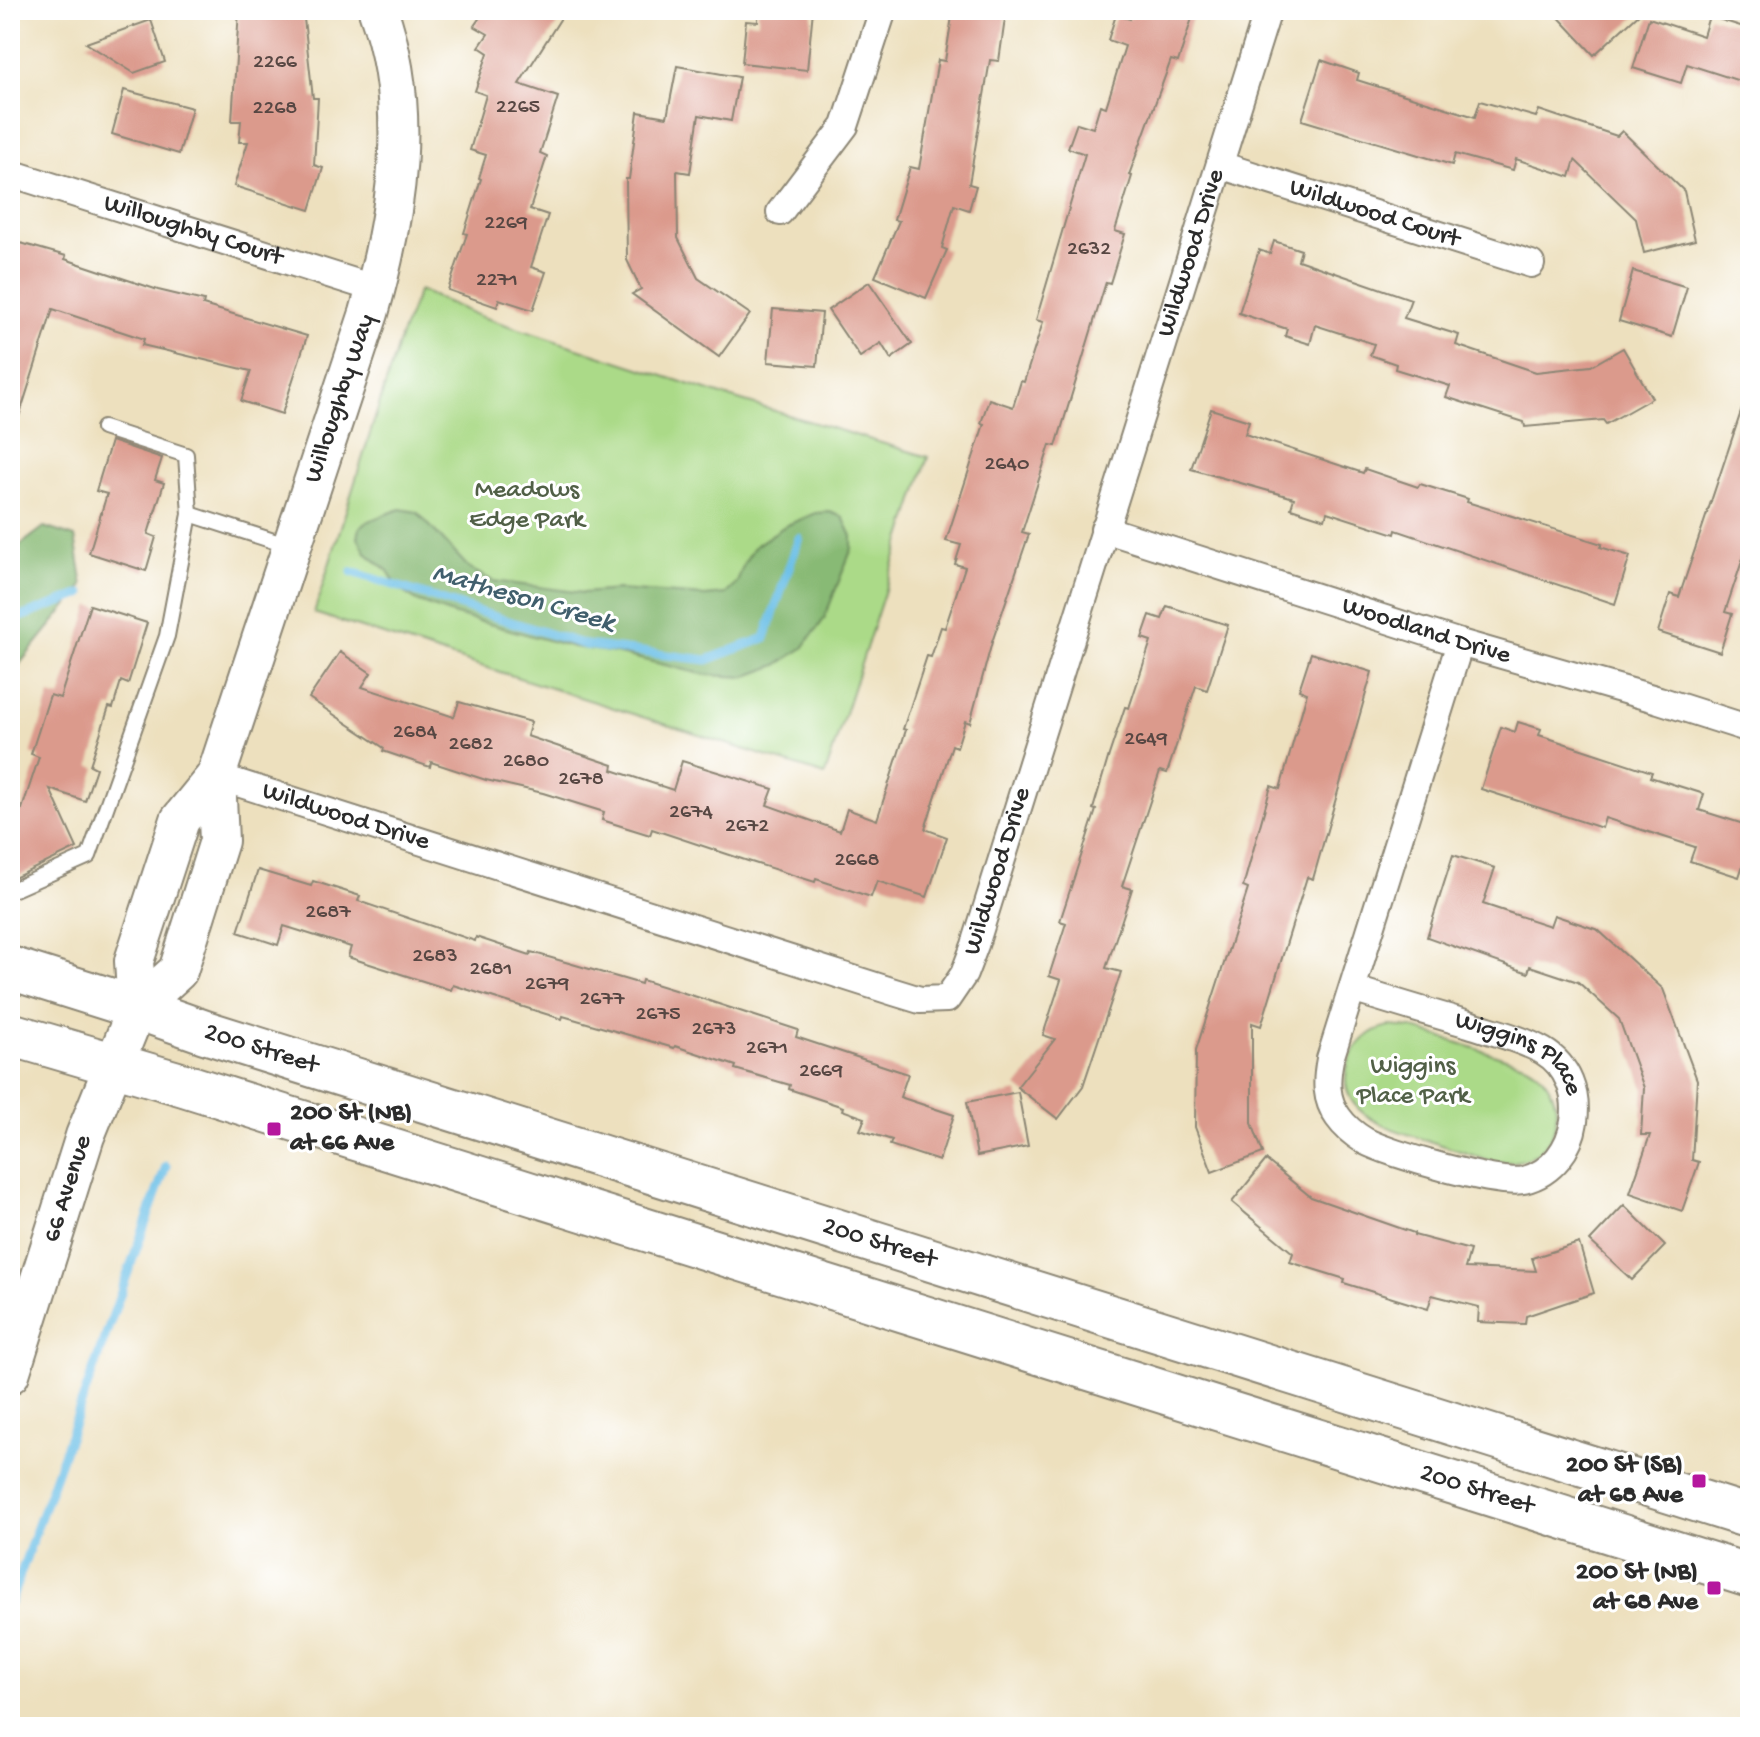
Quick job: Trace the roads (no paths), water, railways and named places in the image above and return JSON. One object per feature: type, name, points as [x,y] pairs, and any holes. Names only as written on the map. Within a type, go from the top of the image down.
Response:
[{"type":"main road","name":"200 Street","points":[[10,968],[1750,1517]]},
{"type":"main road","name":"200 Street","points":[[10,1034],[1750,1576]]},
{"type":"street","name":"Willoughby Way","points":[[137,1008],[178,971],[219,841],[216,776],[376,289],[399,166],[399,120],[394,77],[378,10]]},
{"type":"street","points":[[780,212],[845,126],[883,10]]},
{"type":"street","name":"Wildwood Drive","points":[[216,776],[920,1000],[947,999],[964,974],[975,945],[1268,10]]},
{"type":"street","name":"Wildwood Court","points":[[1220,165],[1531,264]]},
{"type":"street","name":"Willoughby Court","points":[[10,173],[376,289]]},
{"type":"street","name":"Woodland Drive","points":[[1104,529],[1460,643],[1750,729]]},
{"type":"street","name":"Wiggins Place","points":[[1352,989],[1522,1041],[1557,1061],[1570,1079],[1575,1102],[1573,1128],[1564,1149],[1546,1168],[1525,1180],[1483,1178],[1384,1148],[1353,1133],[1331,1105],[1327,1080],[1330,1059],[1460,643]]},
{"type":"street","name":"66 Avenue","points":[[10,1374],[85,1136],[137,1008]]},
{"type":"lane","points":[[10,891],[89,856],[167,636],[190,514],[186,455],[103,428]]},
{"type":"lane","points":[[190,514],[293,547]]},
{"type":"waterway","name":"Matheson Creek","points":[[352,572],[585,645],[707,660],[765,638],[799,538]]},
{"type":"waterway","name":"Matheson Creek","points":[[10,621],[82,594]]},
{"type":"waterway","points":[[10,1603],[166,1166]]},
{"type":"place","name":"200 St (NB) at 66 Ave","points":[[274,1129]]},
{"type":"place","name":"200 St (SB) at 68 Ave","points":[[1699,1481]]},
{"type":"place","name":"200 St (NB) at 68 Ave","points":[[1714,1588]]},
{"type":"park label","name":"Meadows Edge Park","points":[[527,506]]},
{"type":"park label","name":"Wiggins Place Park","points":[[1413,1082]]}]
